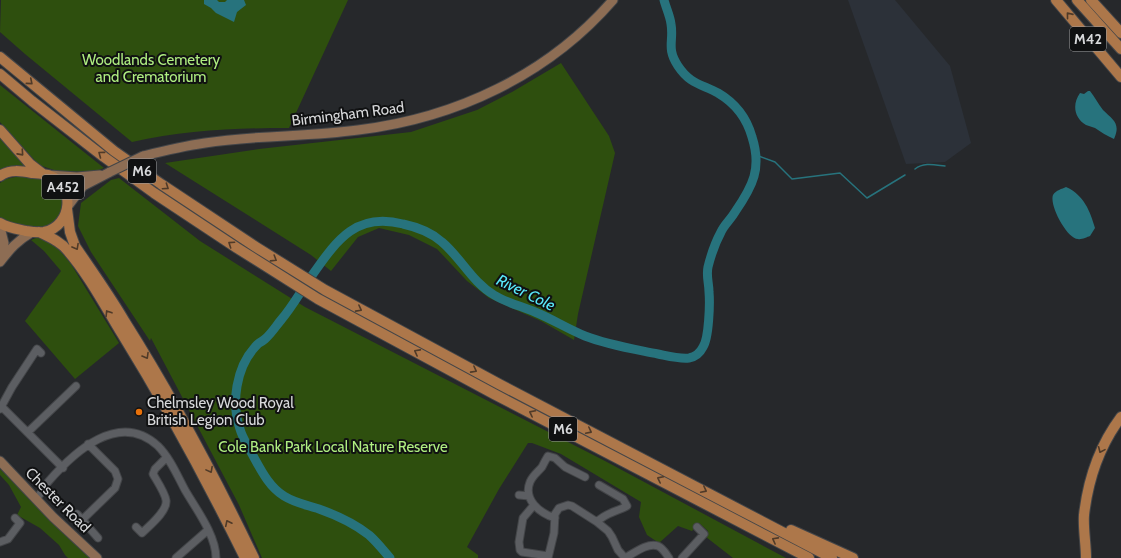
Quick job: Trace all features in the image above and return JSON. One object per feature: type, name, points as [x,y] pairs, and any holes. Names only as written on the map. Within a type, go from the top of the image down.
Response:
[{"type":"highway","name":"M42","points":[[1056,0],[1121,77]]},
{"type":"highway","points":[[1077,0],[1121,49]]},
{"type":"highway","points":[[1090,0],[1121,33]]},
{"type":"highway","name":"M6","points":[[0,57],[114,151],[161,184],[293,271],[325,290],[506,388],[832,558]]},
{"type":"highway","name":"M6","points":[[0,74],[104,157],[154,193],[318,299],[494,394],[809,558]]},
{"type":"highway","name":"A452","points":[[0,130],[30,164],[59,182],[63,188],[67,195],[70,232],[75,246],[125,321],[187,426],[231,510],[254,558]]},
{"type":"highway","name":"A452","points":[[0,176],[21,170],[46,175]]},
{"type":"highway","name":"A452","points":[[36,232],[50,230],[57,225],[68,208]]},
{"type":"highway","points":[[0,223],[7,227],[36,232],[59,242],[67,250],[83,272],[147,375],[178,429],[245,558]]},
{"type":"highway","points":[[1086,558],[1084,516],[1090,482],[1100,452],[1108,436],[1121,417]]},
{"type":"highway","name":"M6","points":[[723,500],[763,516],[854,558]]},
{"type":"main road","name":"Birmingham Road","points":[[68,208],[83,186],[106,173],[143,156],[206,143],[364,129],[407,122],[445,111],[496,90],[544,61],[579,34],[613,0]]},
{"type":"main road","name":"Birmingham Road","points":[[46,175],[77,177],[106,173]]},
{"type":"main road","points":[[0,227],[4,243],[0,258]]},
{"type":"main road","points":[[0,262],[12,246],[21,238],[36,232]]},
{"type":"main road","name":"Chester Road","points":[[0,460],[53,517],[97,558]]},
{"type":"street","points":[[41,353],[37,349],[12,387],[1,408],[28,432],[62,468]]},
{"type":"street","points":[[28,432],[76,386]]},
{"type":"street","points":[[33,496],[88,444],[109,434],[134,433],[148,439],[158,446],[167,457],[208,530],[213,542],[216,558]]},
{"type":"street","points":[[88,444],[115,471],[118,479],[115,488],[90,513],[80,517],[98,538]]},
{"type":"street","points":[[555,518],[546,515],[534,505],[529,496],[530,482],[542,466],[544,454],[555,458],[565,467],[585,476]]},
{"type":"street","points":[[136,527],[142,533],[166,508],[166,500],[153,474],[154,469],[167,457]]},
{"type":"street","points":[[597,522],[606,514],[629,510],[620,496],[599,485]]},
{"type":"street","points":[[519,495],[529,496]]},
{"type":"street","points":[[534,505],[523,518],[519,542],[521,555],[548,557],[554,533],[557,510],[562,506],[568,505],[597,522],[612,537],[618,550],[626,558],[654,545],[660,547],[669,558]]},
{"type":"street","points":[[0,542],[8,539],[20,522],[15,518]]},
{"type":"street","points":[[682,558],[704,534],[697,527]]},
{"type":"street","points":[[176,558],[208,530]]},
{"type":"shaded area","points":[[848,0],[895,0],[950,66],[971,143],[945,162],[906,164]]},
{"type":"green space","name":"Woodlands Cemetery and Crematorium","points":[[1,0],[348,0],[289,128],[210,130],[132,142],[0,32]]},
{"type":"green space","points":[[561,63],[609,136],[615,153],[578,314],[574,340],[541,321],[489,298],[467,281],[437,249],[409,235],[379,228],[358,237],[331,271],[311,255],[165,163],[259,149],[411,132],[477,110],[512,92]]},
{"type":"green space","points":[[0,85],[104,168],[93,172],[57,171],[39,165],[0,122]]},
{"type":"green space","points":[[0,134],[31,168],[0,172]]},
{"type":"green space","points":[[20,176],[46,180],[58,187],[61,192],[63,199],[62,214],[49,228],[33,229],[2,220],[0,218],[0,183],[6,179]]},
{"type":"green space","name":"Cole Bank Park Local Nature Reserve","points":[[119,178],[200,241],[305,307],[605,461],[786,558],[733,558],[706,537],[708,531],[699,523],[692,531],[678,526],[659,543],[647,535],[639,517],[641,502],[561,454],[532,443],[528,443],[499,489],[467,547],[478,555],[478,558],[262,558],[239,505],[151,338],[150,341],[91,252],[78,226],[81,203],[111,180]]},
{"type":"green space","points":[[38,237],[56,246],[71,264],[119,343],[75,379],[25,321],[61,271],[44,251],[31,240]]},
{"type":"green space","points":[[0,469],[91,558],[68,558],[59,545],[40,528],[17,515],[21,507],[9,485],[0,475]]},
{"type":"water","points":[[204,0],[217,0],[219,2],[225,2],[227,0],[244,0],[246,5],[237,12],[234,22],[216,13],[204,4]]},
{"type":"water","points":[[1090,91],[1103,110],[1115,122],[1117,129],[1114,139],[1095,128],[1086,125],[1079,119],[1075,106],[1077,97],[1080,93],[1084,94]]},
{"type":"water","points":[[1066,187],[1082,199],[1091,216],[1095,228],[1090,236],[1081,239],[1074,238],[1064,228],[1056,213],[1052,200],[1053,195],[1057,191]]},
{"type":"waterway","name":"River Cole","points":[[390,558],[369,535],[358,527],[332,514],[284,496],[269,482],[243,438],[237,419],[237,386],[243,365],[255,347],[269,335],[285,315],[322,262],[340,240],[349,232],[360,226],[372,222],[387,221],[424,230],[433,235],[449,248],[486,290],[499,298],[530,310],[585,336],[612,344],[674,357],[689,358],[697,354],[705,343],[708,329],[709,297],[707,273],[710,258],[722,229],[747,194],[754,176],[756,158],[750,130],[740,112],[718,93],[696,83],[687,77],[674,60],[671,49],[672,30],[664,0]]},
{"type":"waterway","points":[[756,155],[775,162],[792,179],[840,173],[867,198],[905,175]]},
{"type":"waterway","points":[[915,169],[922,165],[945,166]]},
{"type":"place","name":"Chelmsley Wood Royal British Legion Club","points":[[139,412]]}]
